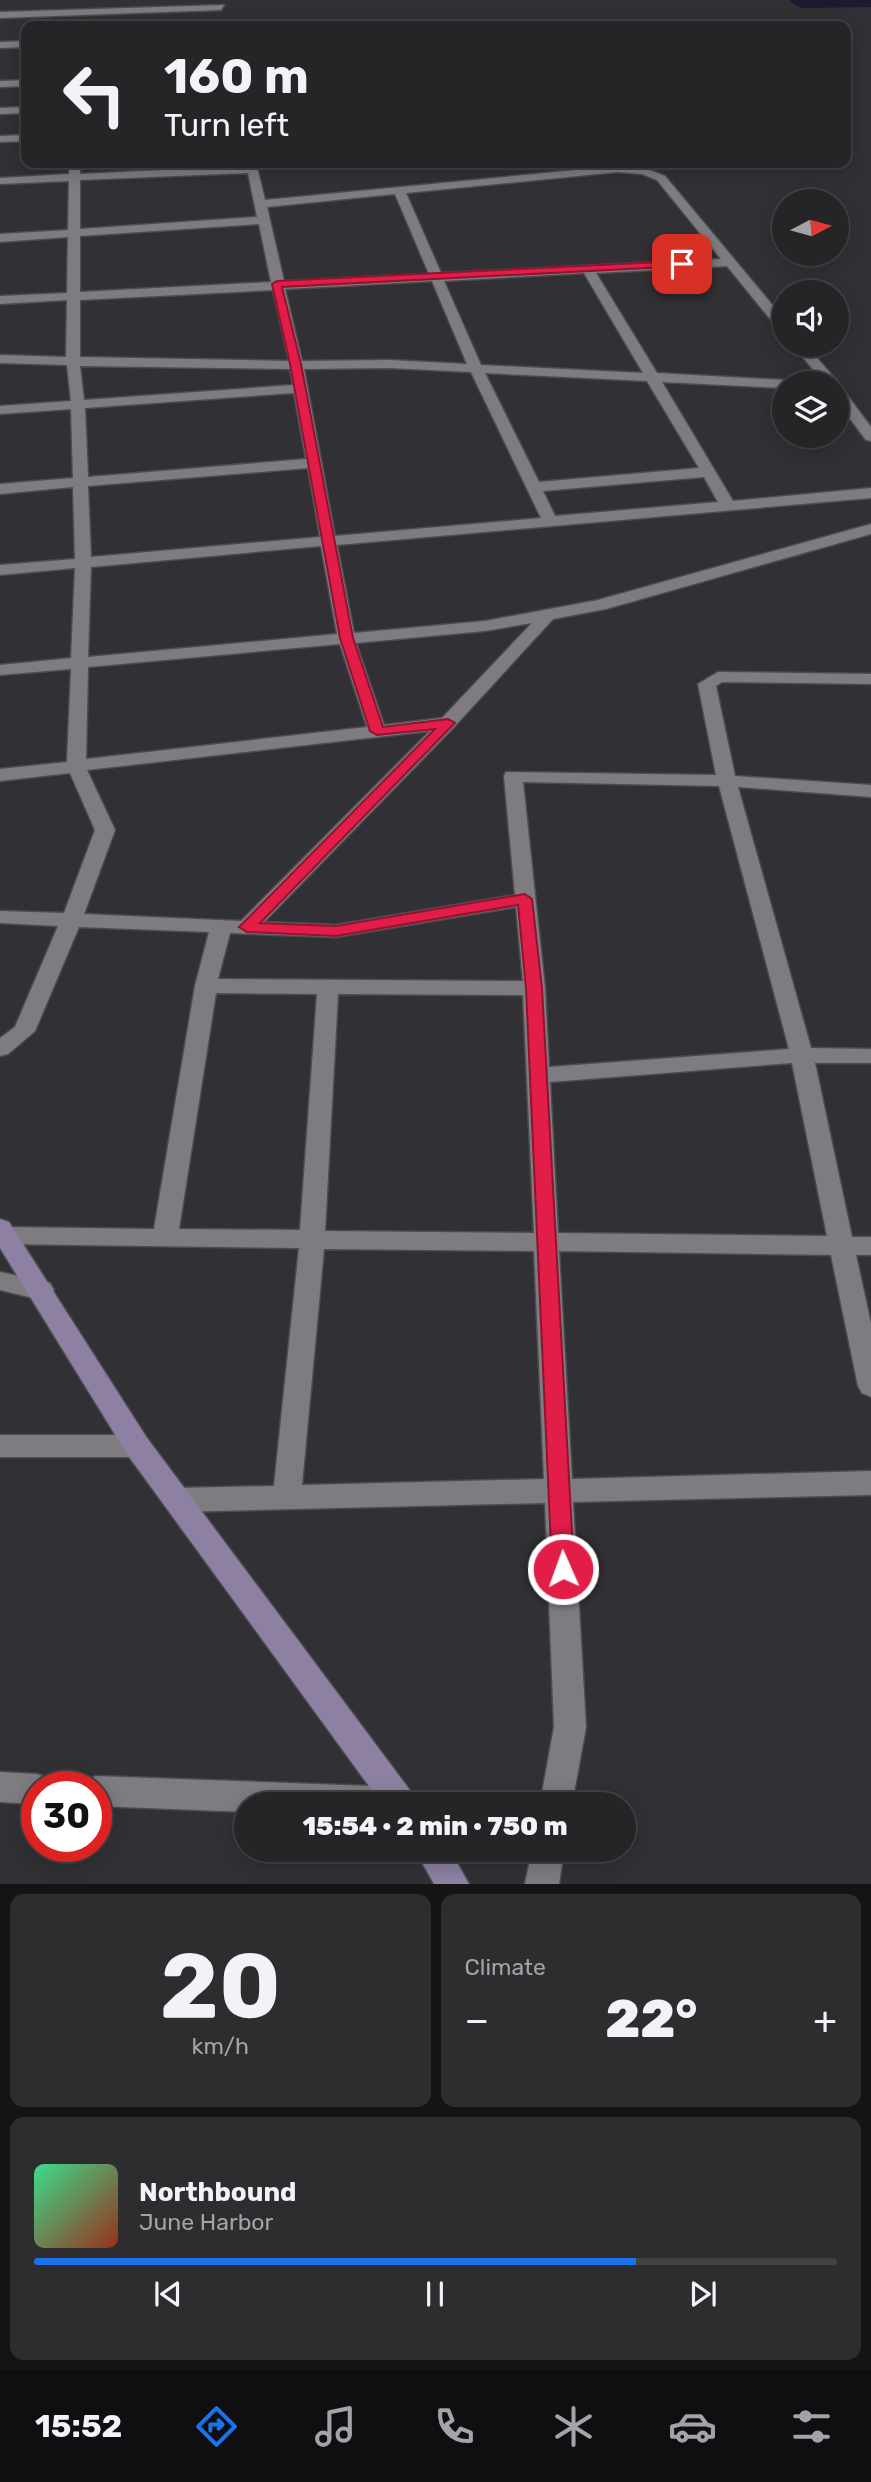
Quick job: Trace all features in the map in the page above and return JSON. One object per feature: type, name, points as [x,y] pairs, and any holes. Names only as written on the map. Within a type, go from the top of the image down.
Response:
[{"type":"street","points":[[77,21],[78,0]]},
{"type":"street","points":[[0,15],[221,8]]},
{"type":"street","points":[[0,45],[21,44]]},
{"type":"street","points":[[0,84],[21,83]]},
{"type":"street","points":[[0,111],[21,110]]},
{"type":"street","points":[[0,139],[21,138]]},
{"type":"street","points":[[0,181],[75,170],[163,168]]},
{"type":"street","points":[[251,168],[296,364],[326,541],[346,638],[377,731]]},
{"type":"street","points":[[259,204],[618,169],[645,171],[662,178],[772,313]]},
{"type":"street","points":[[0,1049],[24,1031],[69,919],[94,866],[105,830],[76,766],[83,563],[78,404],[73,362],[75,170]]},
{"type":"street","points":[[399,190],[476,368],[550,521]]},
{"type":"street","points":[[0,238],[262,220]]},
{"type":"street","points":[[0,300],[730,262]]},
{"type":"street","points":[[587,268],[728,505]]},
{"type":"street","points":[[809,357],[821,371]]},
{"type":"street","points":[[0,359],[225,366],[296,364],[476,368],[772,383]]},
{"type":"street","points":[[0,410],[299,389]]},
{"type":"street","points":[[849,406],[869,431]]},
{"type":"street","points":[[0,489],[312,463]]},
{"type":"street","points":[[534,487],[709,472]]},
{"type":"street","points":[[0,570],[871,492]]},
{"type":"street","points":[[0,670],[545,618],[869,533]]},
{"type":"street","points":[[247,927],[448,723],[545,618]]},
{"type":"street","points":[[871,679],[711,679],[707,684],[727,781],[802,1055],[871,1386]]},
{"type":"street","points":[[0,775],[448,723]]},
{"type":"street","points":[[558,1792],[570,1727],[534,988],[513,776],[727,781],[871,791]]},
{"type":"street","points":[[0,917],[336,931],[525,899]]},
{"type":"street","points":[[164,1238],[206,986],[221,926]]},
{"type":"street","points":[[206,986],[534,988]]},
{"type":"street","points":[[287,1497],[312,1239],[328,986]]},
{"type":"street","points":[[539,1075],[802,1055],[871,1056]]},
{"type":"street","points":[[3,1232],[164,1238],[871,1246]]},
{"type":"street","points":[[3,1232],[137,1446],[392,1792]]},
{"type":"street","points":[[0,1281],[41,1290]]},
{"type":"street","points":[[0,1446],[137,1446]]},
{"type":"street","points":[[177,1500],[871,1483]]},
{"type":"street","points":[[0,1787],[21,1788]]},
{"type":"street","points":[[112,1792],[234,1796]]},
{"type":"street","points":[[439,1862],[453,1884]]},
{"type":"street","points":[[542,1884],[546,1862]]},
{"type":"waterway","points":[[803,0],[867,0]]},
{"type":"route","points":[[563,1569],[534,988],[525,899],[336,931],[247,927],[448,723],[377,731],[346,638],[326,541],[296,364],[277,284],[682,264]]}]
